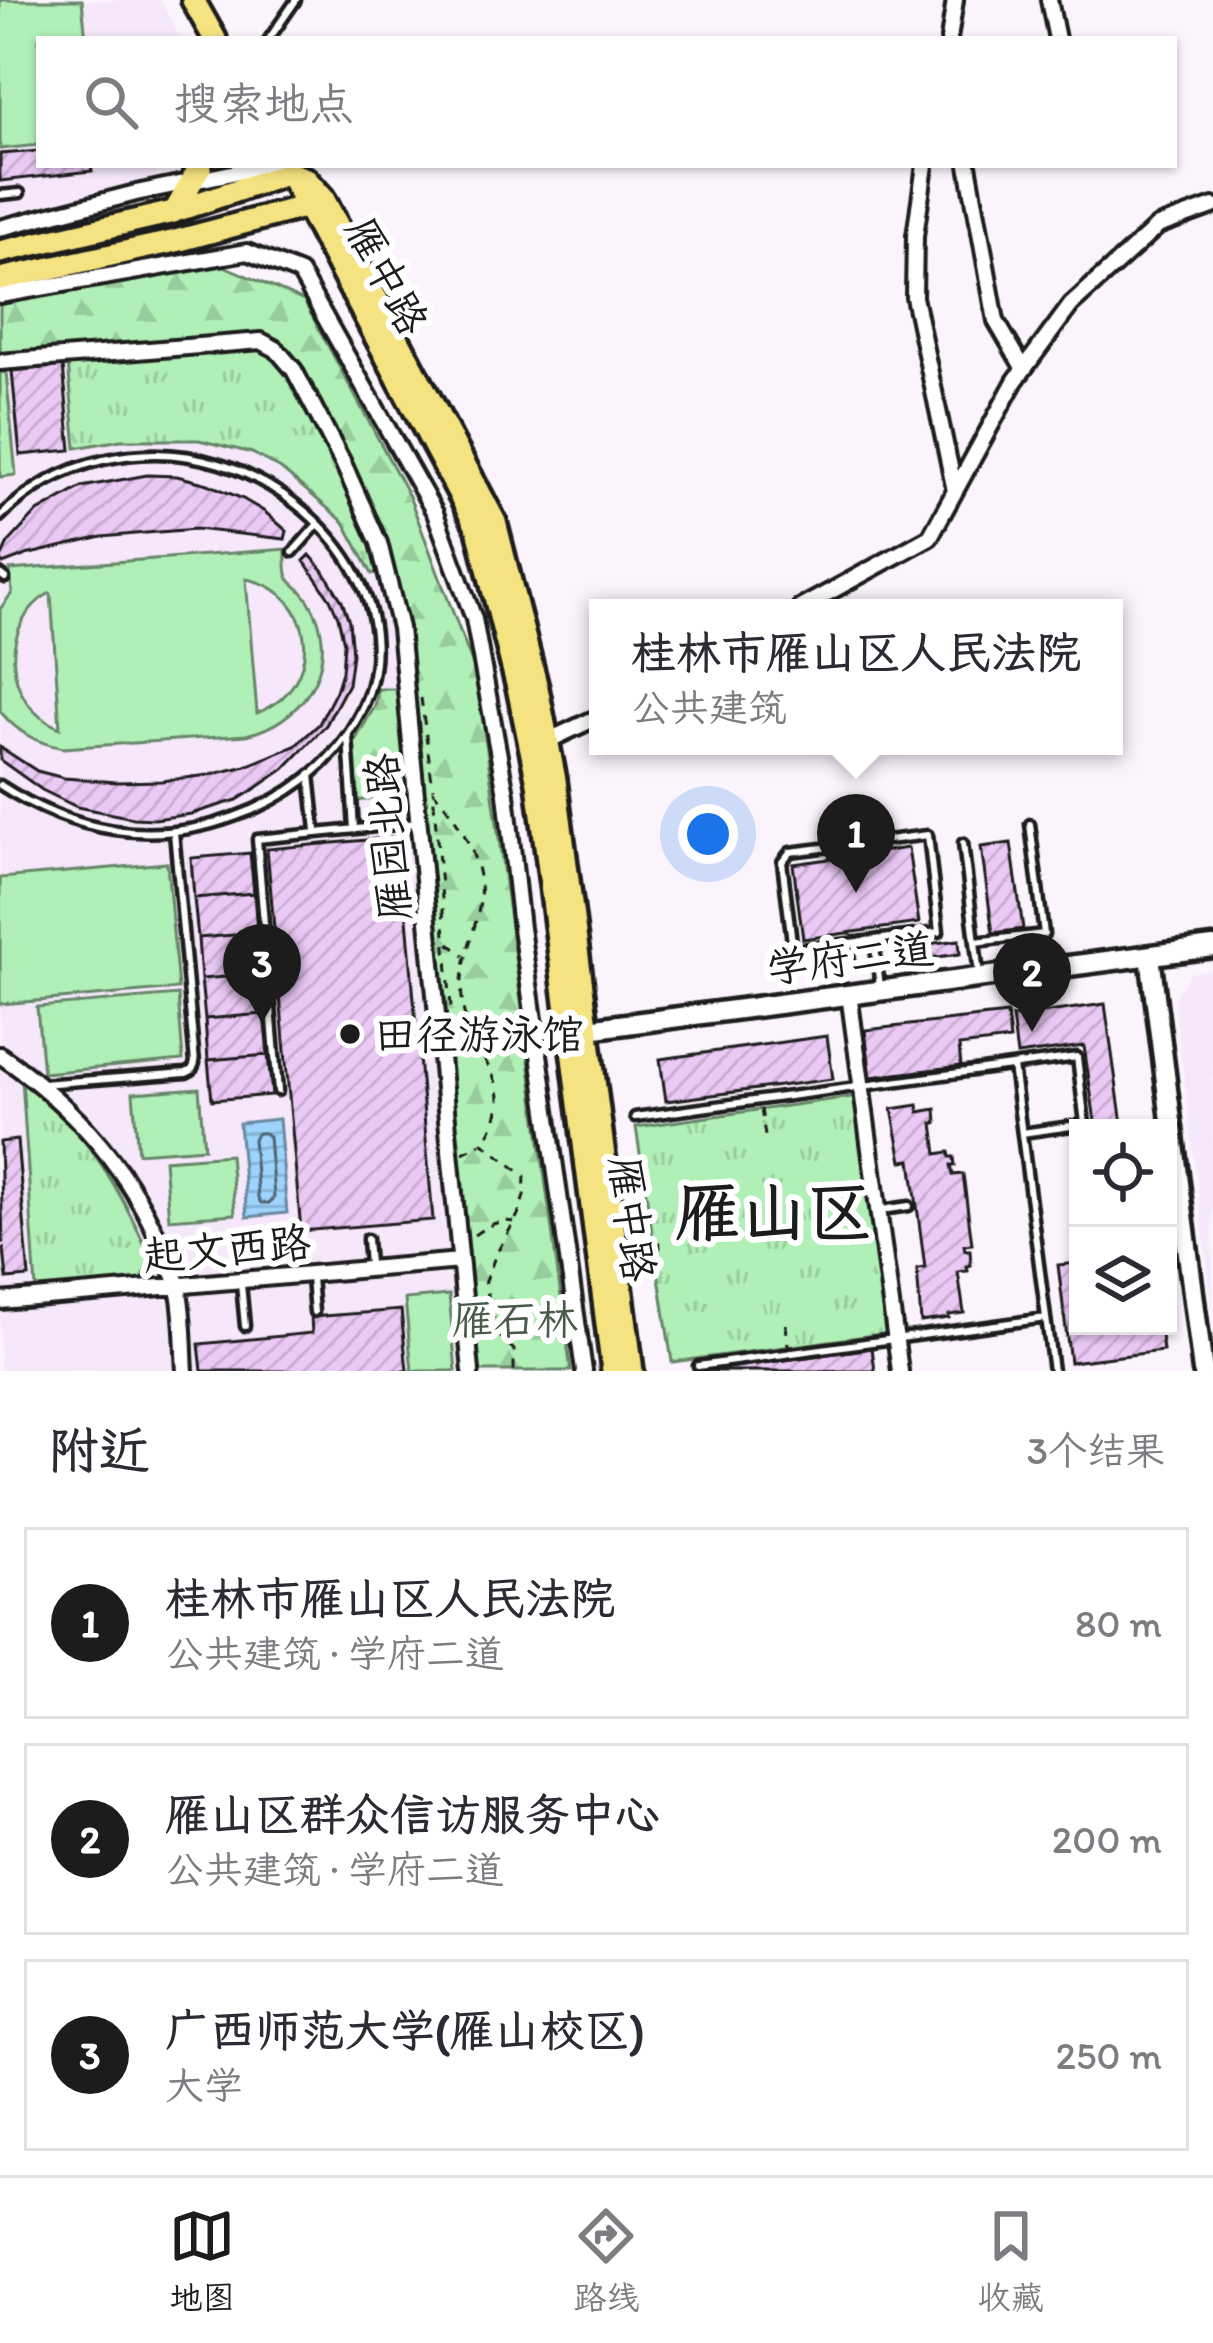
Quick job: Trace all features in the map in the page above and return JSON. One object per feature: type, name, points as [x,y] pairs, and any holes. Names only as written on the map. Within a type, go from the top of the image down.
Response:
[{"type":"main road","points":[[193,0],[212,36]]},
{"type":"main road","points":[[0,252],[175,211],[287,169]]},
{"type":"main road","name":"雁中路","points":[[287,169],[478,529],[519,692],[555,780],[578,1031],[607,1254],[613,1371]]},
{"type":"main road","name":"雁中路","points":[[287,169],[306,179],[322,198],[495,522],[537,688],[539,744]]},
{"type":"main road","points":[[175,211],[196,173]]},
{"type":"main road","points":[[0,279],[176,241],[307,206]]},
{"type":"main road","name":"雁中路","points":[[607,1254],[632,1371]]},
{"type":"street","points":[[949,36],[955,0]]},
{"type":"street","points":[[1049,0],[1056,36]]},
{"type":"street","points":[[925,168],[915,236],[914,296],[955,491]]},
{"type":"street","points":[[969,168],[996,321],[1024,369]]},
{"type":"street","points":[[0,228],[196,173],[287,169]]},
{"type":"street","points":[[816,599],[930,537],[1024,369],[1071,305],[1158,226],[1213,206]]},
{"type":"street","points":[[0,295],[247,252],[300,273],[435,513],[474,619],[506,794],[584,1371]]},
{"type":"street","name":"雁园北路","points":[[0,362],[253,340],[276,349],[294,370],[343,463],[379,543],[400,628],[471,1371]]},
{"type":"street","points":[[539,744],[589,721]]},
{"type":"street","name":"学府二道","points":[[578,1031],[1213,947]]},
{"type":"street","points":[[1150,956],[1203,1371]]},
{"type":"street","points":[[849,994],[900,1371]]},
{"type":"street","points":[[0,1055],[41,1084],[86,1128],[124,1174],[151,1220],[178,1286],[185,1371]]},
{"type":"street","name":"起文西路","points":[[0,1301],[460,1261]]},
{"type":"lane","points":[[271,36],[296,0]]},
{"type":"lane","points":[[0,195],[20,194]]},
{"type":"lane","points":[[0,517],[34,489],[103,459],[142,454],[220,464],[276,491],[336,545],[357,574],[377,631],[372,688],[348,735],[310,775],[253,811],[174,832],[102,829],[65,820],[0,785]]},
{"type":"lane","points":[[293,551],[317,525]]},
{"type":"lane","points":[[348,735],[354,829]]},
{"type":"lane","points":[[310,775],[316,833]]},
{"type":"lane","points":[[278,1090],[257,838],[420,823]]},
{"type":"lane","points":[[975,942],[1044,934],[1030,824]]},
{"type":"lane","points":[[41,1084],[193,1070],[174,832]]},
{"type":"lane","points":[[928,835],[939,932],[874,940],[793,950],[782,862],[790,852],[928,835]]},
{"type":"lane","points":[[963,843],[980,977]]},
{"type":"lane","points":[[874,940],[880,990]]},
{"type":"lane","points":[[634,1117],[1077,1058],[1085,1124],[1022,1133]]},
{"type":"lane","points":[[1013,1066],[1053,1371]]},
{"type":"lane","points":[[876,1212],[909,1206]]},
{"type":"lane","points":[[367,1238],[369,1269]]},
{"type":"lane","points":[[607,1254],[655,1247]]},
{"type":"lane","points":[[311,1274],[314,1312]]},
{"type":"lane","points":[[241,1281],[245,1326]]},
{"type":"lane","points":[[698,1366],[1046,1318]]},
{"type":"path","points":[[451,1016],[433,791],[477,864],[479,908],[461,992],[470,1037],[498,1083],[501,1100],[496,1123],[483,1143],[462,1154]]},
{"type":"path","points":[[446,940],[466,957]]},
{"type":"path","points":[[760,1101],[764,1136]]},
{"type":"path","points":[[483,1143],[525,1176],[524,1196],[485,1284],[498,1334]]},
{"type":"path","points":[[469,1238],[495,1222],[514,1222]]},
{"type":"path","points":[[786,1324],[788,1353]]},
{"type":"path","points":[[466,1326],[498,1334],[514,1350],[514,1371]]},
{"type":"shaded area","points":[[0,0],[160,0],[179,36],[36,36],[36,168],[161,168],[152,178],[0,215]]},
{"type":"shaded area","points":[[224,266],[304,301],[409,496],[477,676],[571,1371],[0,1371],[0,304]]},
{"type":"shaded area","points":[[1213,970],[1213,1309],[1174,999],[1190,973]]},
{"type":"green space","points":[[0,0],[82,0],[86,36],[36,36],[36,145],[0,149]]},
{"type":"green space","name":"雁石林","points":[[224,266],[304,301],[409,496],[477,676],[571,1371],[471,1371],[400,628],[379,543],[294,370],[268,344],[0,362],[0,304]]},
{"type":"green space","points":[[257,346],[278,362],[298,389],[381,571],[372,574],[344,522],[281,469],[252,453],[199,440],[121,440],[76,448],[68,363]]},
{"type":"green space","points":[[6,372],[16,475],[0,477],[0,373]]},
{"type":"green space","points":[[286,549],[288,577],[310,602],[322,635],[318,674],[310,691],[283,719],[246,735],[63,748],[44,743],[20,731],[0,711],[0,609],[12,593],[10,570]],"holes":[[[246,579],[270,587],[288,602],[304,641],[303,663],[294,683],[279,700],[257,713]],[[51,594],[60,728],[40,717],[26,701],[14,662],[22,622]]]},
{"type":"green space","points":[[378,689],[401,689],[411,794],[357,801],[353,744],[375,706]]},
{"type":"green space","points":[[167,863],[178,989],[0,1004],[0,878]]},
{"type":"green space","points":[[178,995],[183,1060],[43,1073],[37,1007]]},
{"type":"green space","points":[[22,1080],[78,1134],[114,1185],[152,1261],[142,1279],[130,1284],[36,1290]]},
{"type":"green space","points":[[199,1088],[204,1148],[138,1153],[133,1093]]},
{"type":"green space","points":[[858,1096],[889,1333],[672,1362],[636,1127]]},
{"type":"green space","points":[[230,1155],[235,1214],[169,1219],[164,1160]]},
{"type":"green space","points":[[449,1295],[456,1371],[412,1371],[405,1299]]},
{"type":"water","points":[[279,1119],[287,1213],[247,1217],[239,1123]]},
{"type":"building","points":[[36,151],[36,168],[92,171],[0,181],[0,154]]},
{"type":"building","points":[[63,366],[71,450],[20,455],[12,371]]},
{"type":"building","points":[[147,475],[177,476],[243,499],[287,531],[285,539],[196,529],[102,537],[3,564],[0,560],[8,543],[36,513],[82,487]]},
{"type":"building","points":[[310,555],[342,601],[349,621],[348,684],[326,725],[284,769],[258,787],[237,800],[191,814],[133,818],[77,807],[42,790],[0,760],[0,747],[37,771],[64,778],[161,781],[246,766],[295,746],[319,724],[342,672],[344,643],[338,617],[304,561]]},
{"type":"building","name":"田径游泳馆","points":[[400,837],[433,1220],[301,1231],[267,849]]},
{"type":"building","points":[[1011,843],[1023,929],[993,933],[981,847]]},
{"type":"building","points":[[908,848],[919,923],[803,939],[793,864]]},
{"type":"building","points":[[250,853],[254,893],[194,898],[191,858]]},
{"type":"building","points":[[254,893],[257,933],[198,938],[194,898]]},
{"type":"building","points":[[257,933],[261,974],[201,979],[198,938]]},
{"type":"building","points":[[959,940],[960,954],[898,962],[896,948]]},
{"type":"building","points":[[855,953],[857,968],[837,970],[836,955]]},
{"type":"building","points":[[261,974],[264,1014],[205,1019],[201,979]]},
{"type":"building","points":[[1105,1004],[1121,1119],[1095,1119],[1084,1046],[1017,1055],[1012,1017]]},
{"type":"building","points":[[264,1014],[268,1055],[208,1060],[205,1019]]},
{"type":"building","points":[[1007,1014],[1010,1040],[959,1046],[961,1066],[871,1077],[865,1030]]},
{"type":"building","points":[[827,1036],[833,1079],[666,1101],[660,1059]]},
{"type":"building","points":[[268,1055],[272,1095],[212,1100],[208,1060]]},
{"type":"building","points":[[918,1105],[919,1112],[936,1109],[937,1154],[949,1152],[954,1157],[953,1175],[963,1174],[972,1244],[964,1245],[970,1250],[968,1271],[958,1272],[964,1313],[921,1322],[917,1269],[925,1268],[911,1160],[902,1161],[892,1109]]},
{"type":"building","points":[[17,1140],[29,1277],[7,1279],[4,1249],[0,1250],[0,1142]]},
{"type":"building","points":[[1069,1264],[1069,1335],[1161,1335],[1163,1351],[1070,1362],[1058,1265]]},
{"type":"building","points":[[401,1310],[407,1371],[202,1371],[199,1344],[312,1333],[311,1317]]},
{"type":"building","points":[[872,1348],[875,1371],[705,1371]]},
{"type":"place","name":"桂林市雁山区人民法院","points":[[856,893]]},
{"type":"place","name":"广西师范大学(雁山校区)","points":[[262,1023]]},
{"type":"place","name":"雁山区群众信访服务中心","points":[[1032,1032]]},
{"type":"place","name":"田径游泳馆","points":[[350,1034]]},
{"type":"district","name":"雁山区","points":[[774,1212]]}]
